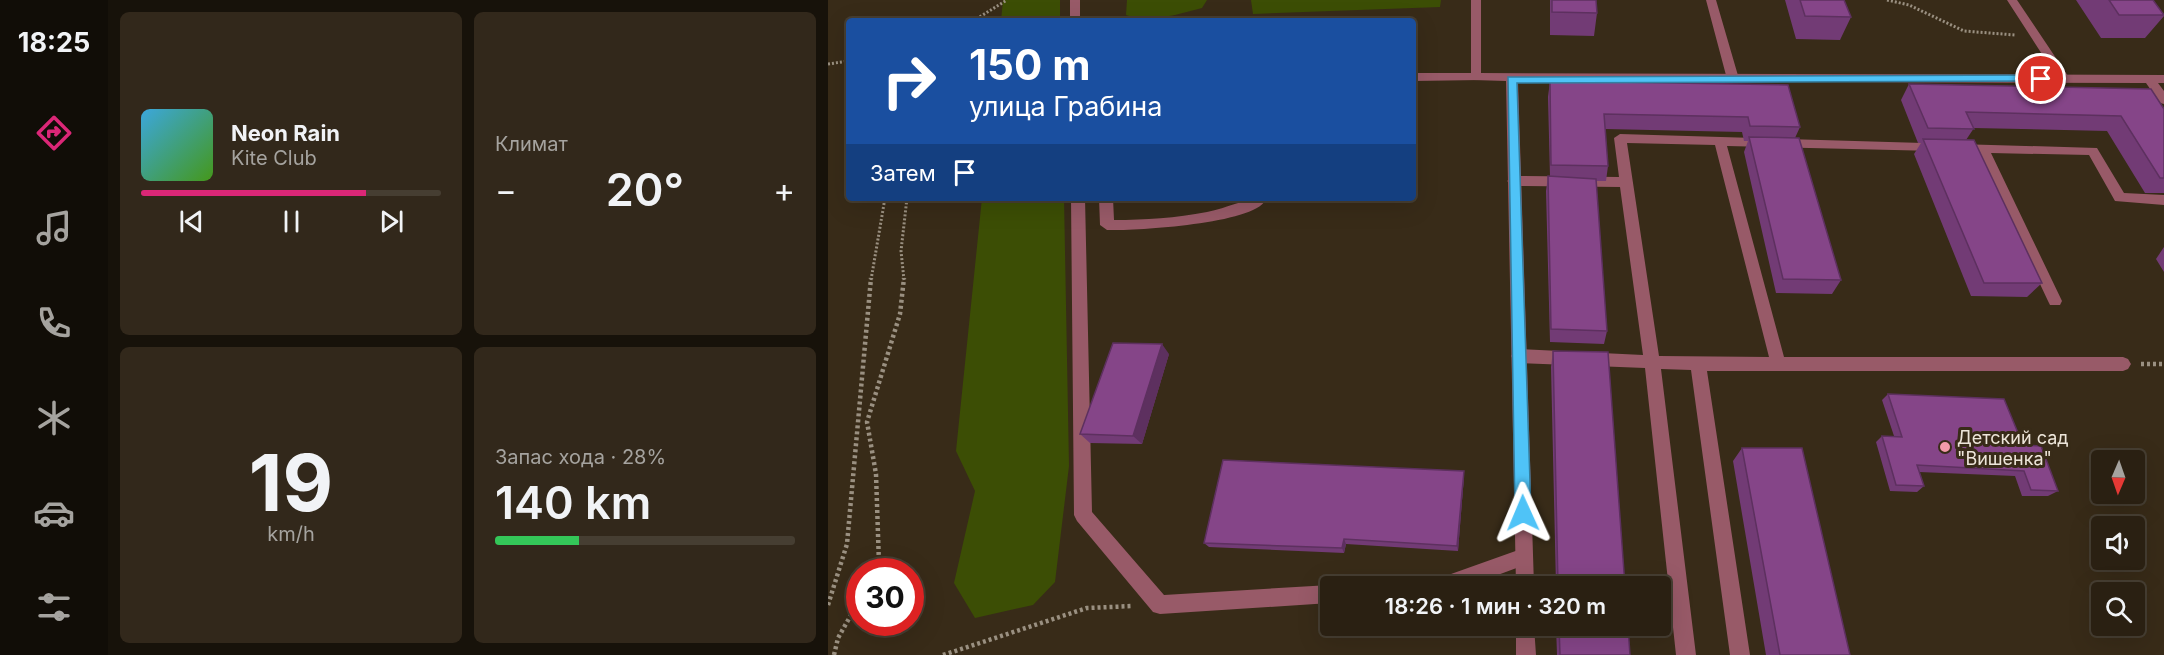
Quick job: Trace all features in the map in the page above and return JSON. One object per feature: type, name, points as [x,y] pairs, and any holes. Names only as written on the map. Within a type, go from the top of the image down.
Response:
[{"type":"street","points":[[1075,0],[1075,18]]},
{"type":"street","points":[[1476,0],[1477,77]]},
{"type":"street","points":[[1711,0],[1733,79]]},
{"type":"street","points":[[2012,0],[2064,79]]},
{"type":"street","points":[[1416,77],[2164,79]]},
{"type":"street","points":[[1512,79],[1524,576]]},
{"type":"street","points":[[2149,79],[2164,100]]},
{"type":"street","points":[[1686,655],[1652,362],[1620,138],[2093,151],[2120,198],[2164,200]]},
{"type":"street","points":[[1720,141],[1778,364]]},
{"type":"street","points":[[1982,148],[2055,301]]},
{"type":"street","points":[[1514,181],[1626,182]]},
{"type":"street","points":[[1078,201],[1083,515],[1160,605],[1320,595]]},
{"type":"street","points":[[1106,201],[1107,225],[1140,226],[1235,211],[1259,201]]},
{"type":"street","points":[[1520,356],[1698,364],[2123,364]]},
{"type":"street","points":[[1698,364],[1740,655]]},
{"type":"street","points":[[1472,576],[1524,557]]},
{"type":"street","points":[[1526,636],[1526,655]]},
{"type":"path","points":[[978,18],[1007,0]]},
{"type":"path","points":[[1887,0],[1909,5],[1964,31],[2036,36]]},
{"type":"path","points":[[828,64],[846,61]]},
{"type":"path","points":[[828,606],[847,544],[870,284],[884,201]]},
{"type":"path","points":[[879,558],[876,474],[867,422],[900,314],[904,281],[901,251],[907,201]]},
{"type":"path","points":[[943,655],[1087,608],[1160,605]]},
{"type":"path","points":[[834,655],[838,638],[846,624]]},
{"type":"green space","points":[[1003,0],[1060,0],[1060,18],[1001,18]]},
{"type":"green space","points":[[1127,0],[1207,0],[1202,8],[1164,17],[1135,18],[1126,15]]},
{"type":"green space","points":[[1251,0],[1441,0],[1440,7],[1253,14]]},
{"type":"green space","points":[[982,201],[1064,201],[1069,466],[1055,582],[1033,605],[975,618],[954,583],[975,491],[956,451]]},
{"type":"building","points":[[1552,0],[1596,0],[1597,13],[1552,12]]},
{"type":"building","points":[[1800,0],[1844,0],[1851,17],[1805,16]]},
{"type":"building","points":[[2109,0],[2153,0],[2164,15],[2119,15]]},
{"type":"building","points":[[1550,81],[1788,85],[1800,127],[1750,126],[1748,117],[1604,114],[1608,166],[1551,165]]},
{"type":"building","points":[[1909,84],[2151,89],[2164,109],[2164,178],[2160,178],[2121,116],[1966,112],[1974,129],[1928,128]]},
{"type":"building","points":[[1749,137],[1799,138],[1841,280],[1783,279]]},
{"type":"building","points":[[1923,139],[1974,140],[2042,283],[1984,283]]},
{"type":"building","points":[[1548,176],[1596,179],[1607,331],[1551,329]]},
{"type":"building","points":[[1113,343],[1162,344],[1133,436],[1080,434]]},
{"type":"building","points":[[1553,351],[1608,352],[1624,576],[1558,576]]},
{"type":"building","name":"Детский сад \"Вишенка\"","points":[[1888,394],[2004,399],[2023,445],[2041,446],[2058,491],[2031,490],[2024,471],[1917,465],[1924,486],[1896,485],[1882,436],[1902,437]]},
{"type":"building","points":[[1742,448],[1802,448],[1850,655],[1780,655]]},
{"type":"building","points":[[1223,460],[1464,471],[1457,546],[1344,539],[1342,548],[1204,543]]},
{"type":"building","points":[[1559,636],[1629,636],[1630,655],[1560,655]]},
{"type":"place","name":"Детский сад \"Вишенка\"","points":[[1945,447]]},
{"type":"route","points":[[1523,513],[1512,79],[2041,79]]}]
